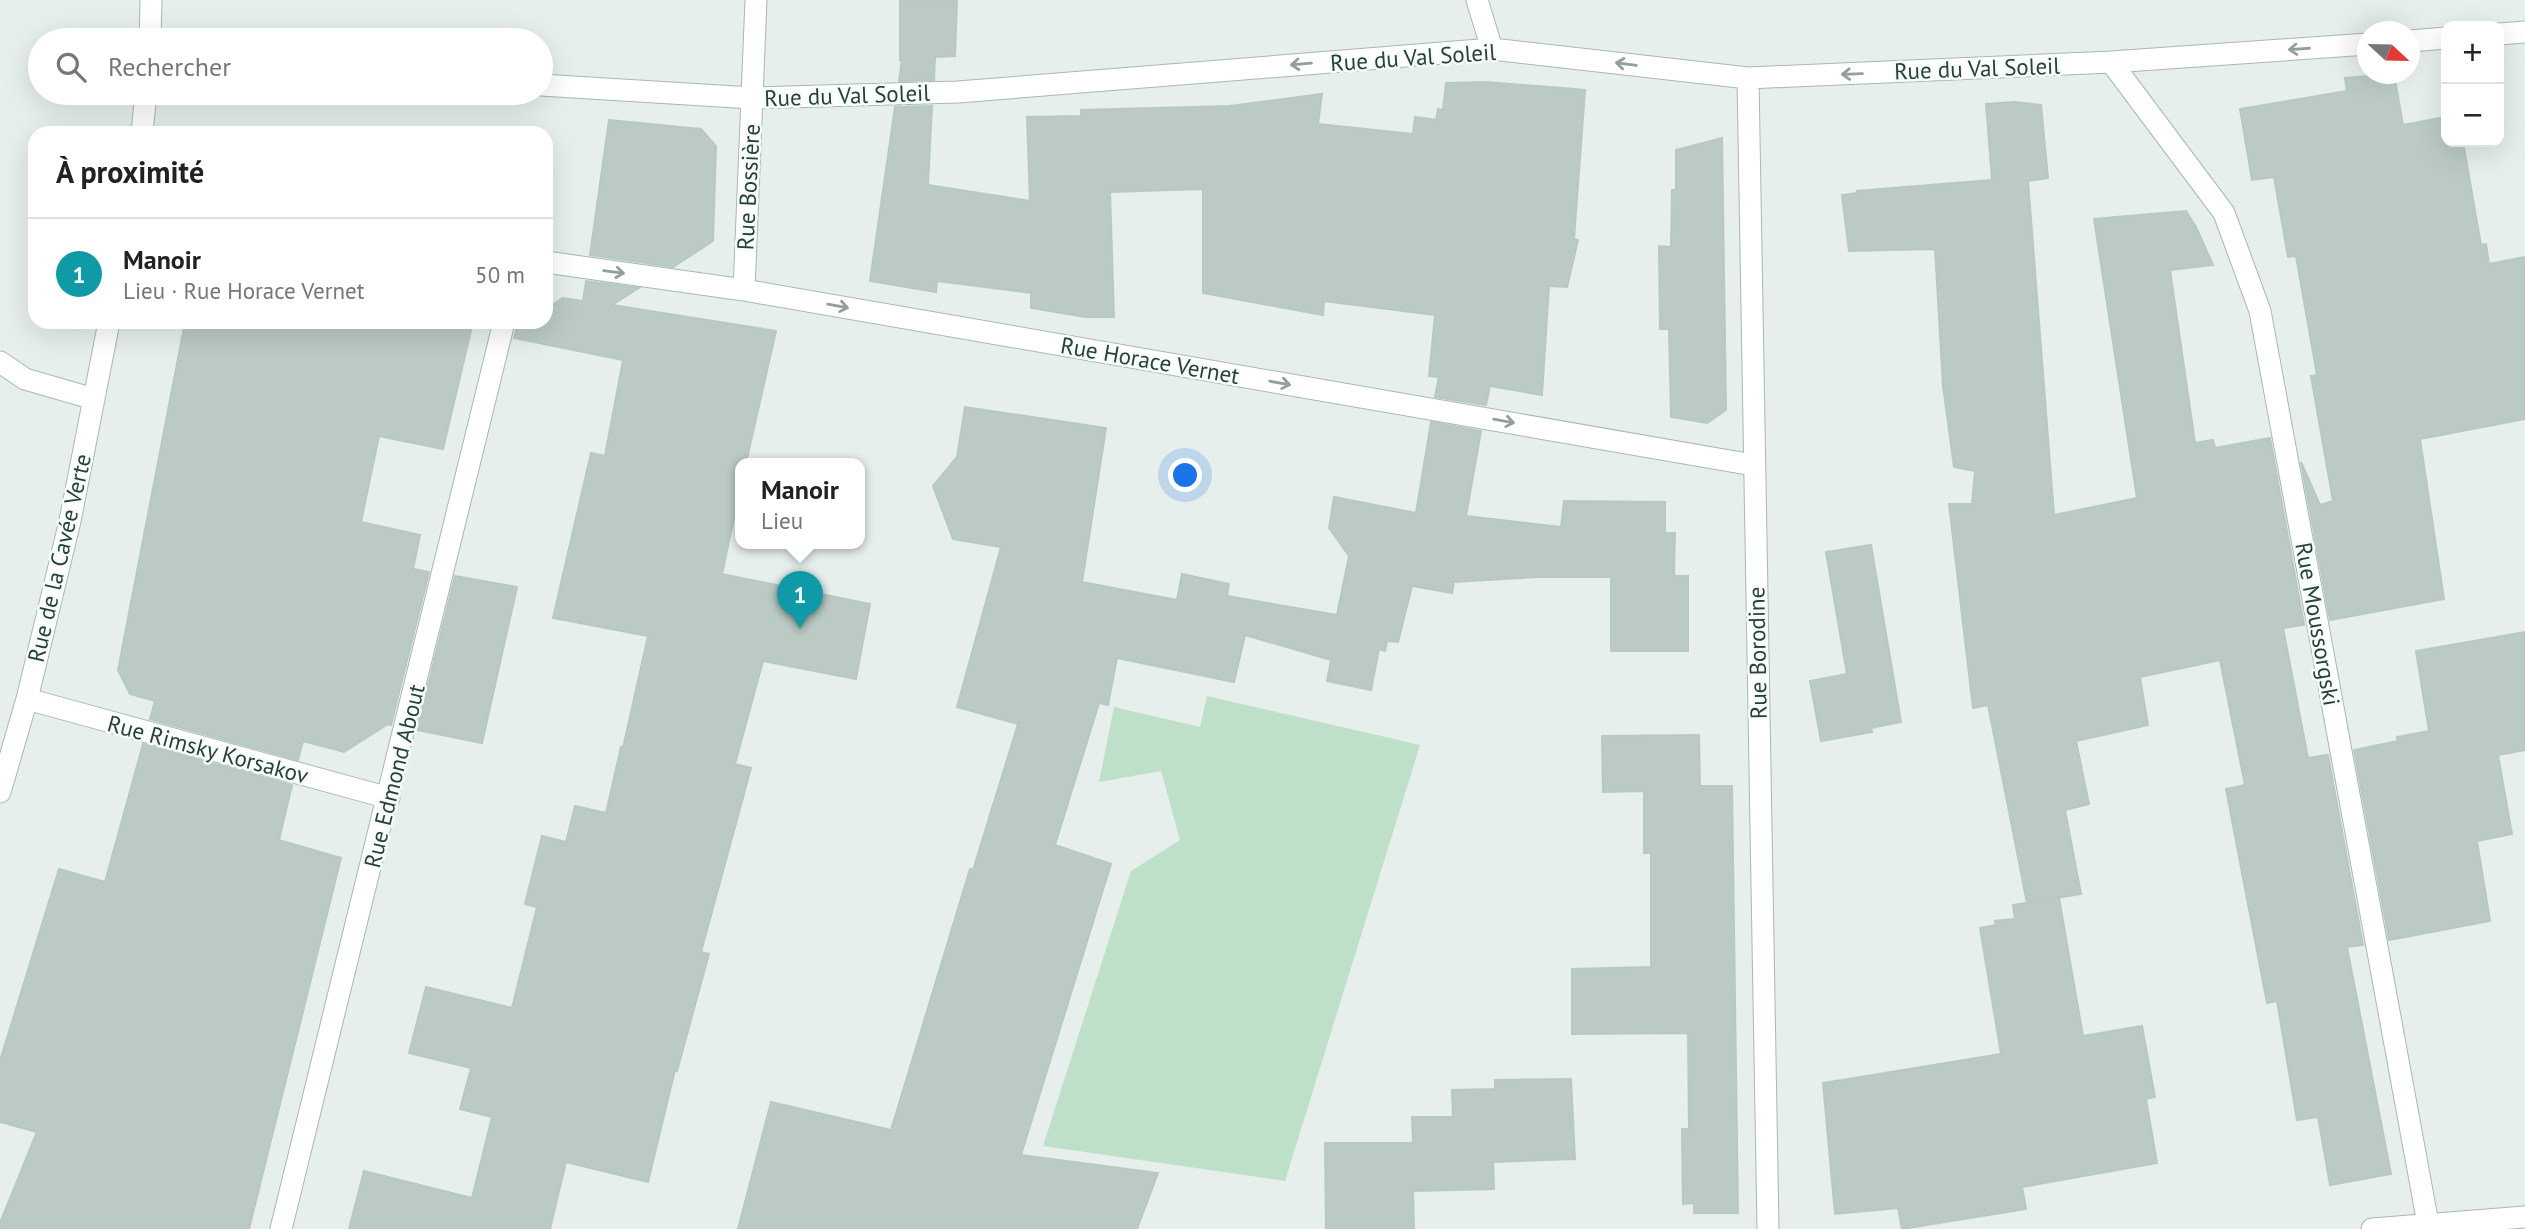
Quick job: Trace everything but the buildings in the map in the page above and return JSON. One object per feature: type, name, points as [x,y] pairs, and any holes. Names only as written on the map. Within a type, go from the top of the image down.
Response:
[{"type":"street","points":[[150,28],[151,0]]},
{"type":"street","name":"Rue Bossière","points":[[744,290],[756,0]]},
{"type":"street","points":[[1477,0],[1492,49]]},
{"type":"street","points":[[2504,34],[2525,32]]},
{"type":"street","points":[[2420,40],[2441,38]]},
{"type":"street","name":"Rue du Val Soleil","points":[[553,86],[752,98],[958,92],[1492,49],[1748,78],[2111,62],[2357,45]]},
{"type":"street","name":"Rue Moussorgski","points":[[2111,62],[2224,214],[2260,311],[2429,1227]]},
{"type":"street","name":"Rue Borodine","points":[[1748,78],[1768,1229]]},
{"type":"street","points":[[143,126],[145,105]]},
{"type":"street","name":"Rue Horace Vernet","points":[[553,263],[744,290],[1753,465]]},
{"type":"street","name":"Rue de la Cavée Verte","points":[[0,792],[27,699],[70,521],[108,329]]},
{"type":"street","name":"Rue Edmond About","points":[[281,1229],[502,329]]},
{"type":"street","points":[[0,362],[25,379],[94,399]]},
{"type":"street","name":"Rue Rimsky Korsakov","points":[[27,699],[388,798]]},
{"type":"street","points":[[2372,1229],[2429,1227],[2525,1217]]},
{"type":"green space","points":[[1207,696],[1420,745],[1285,1181],[1043,1146],[1131,871],[1180,840],[1161,771],[1099,782],[1114,707],[1200,727]]},
{"type":"place","name":"Manoir","points":[[800,629]]}]
